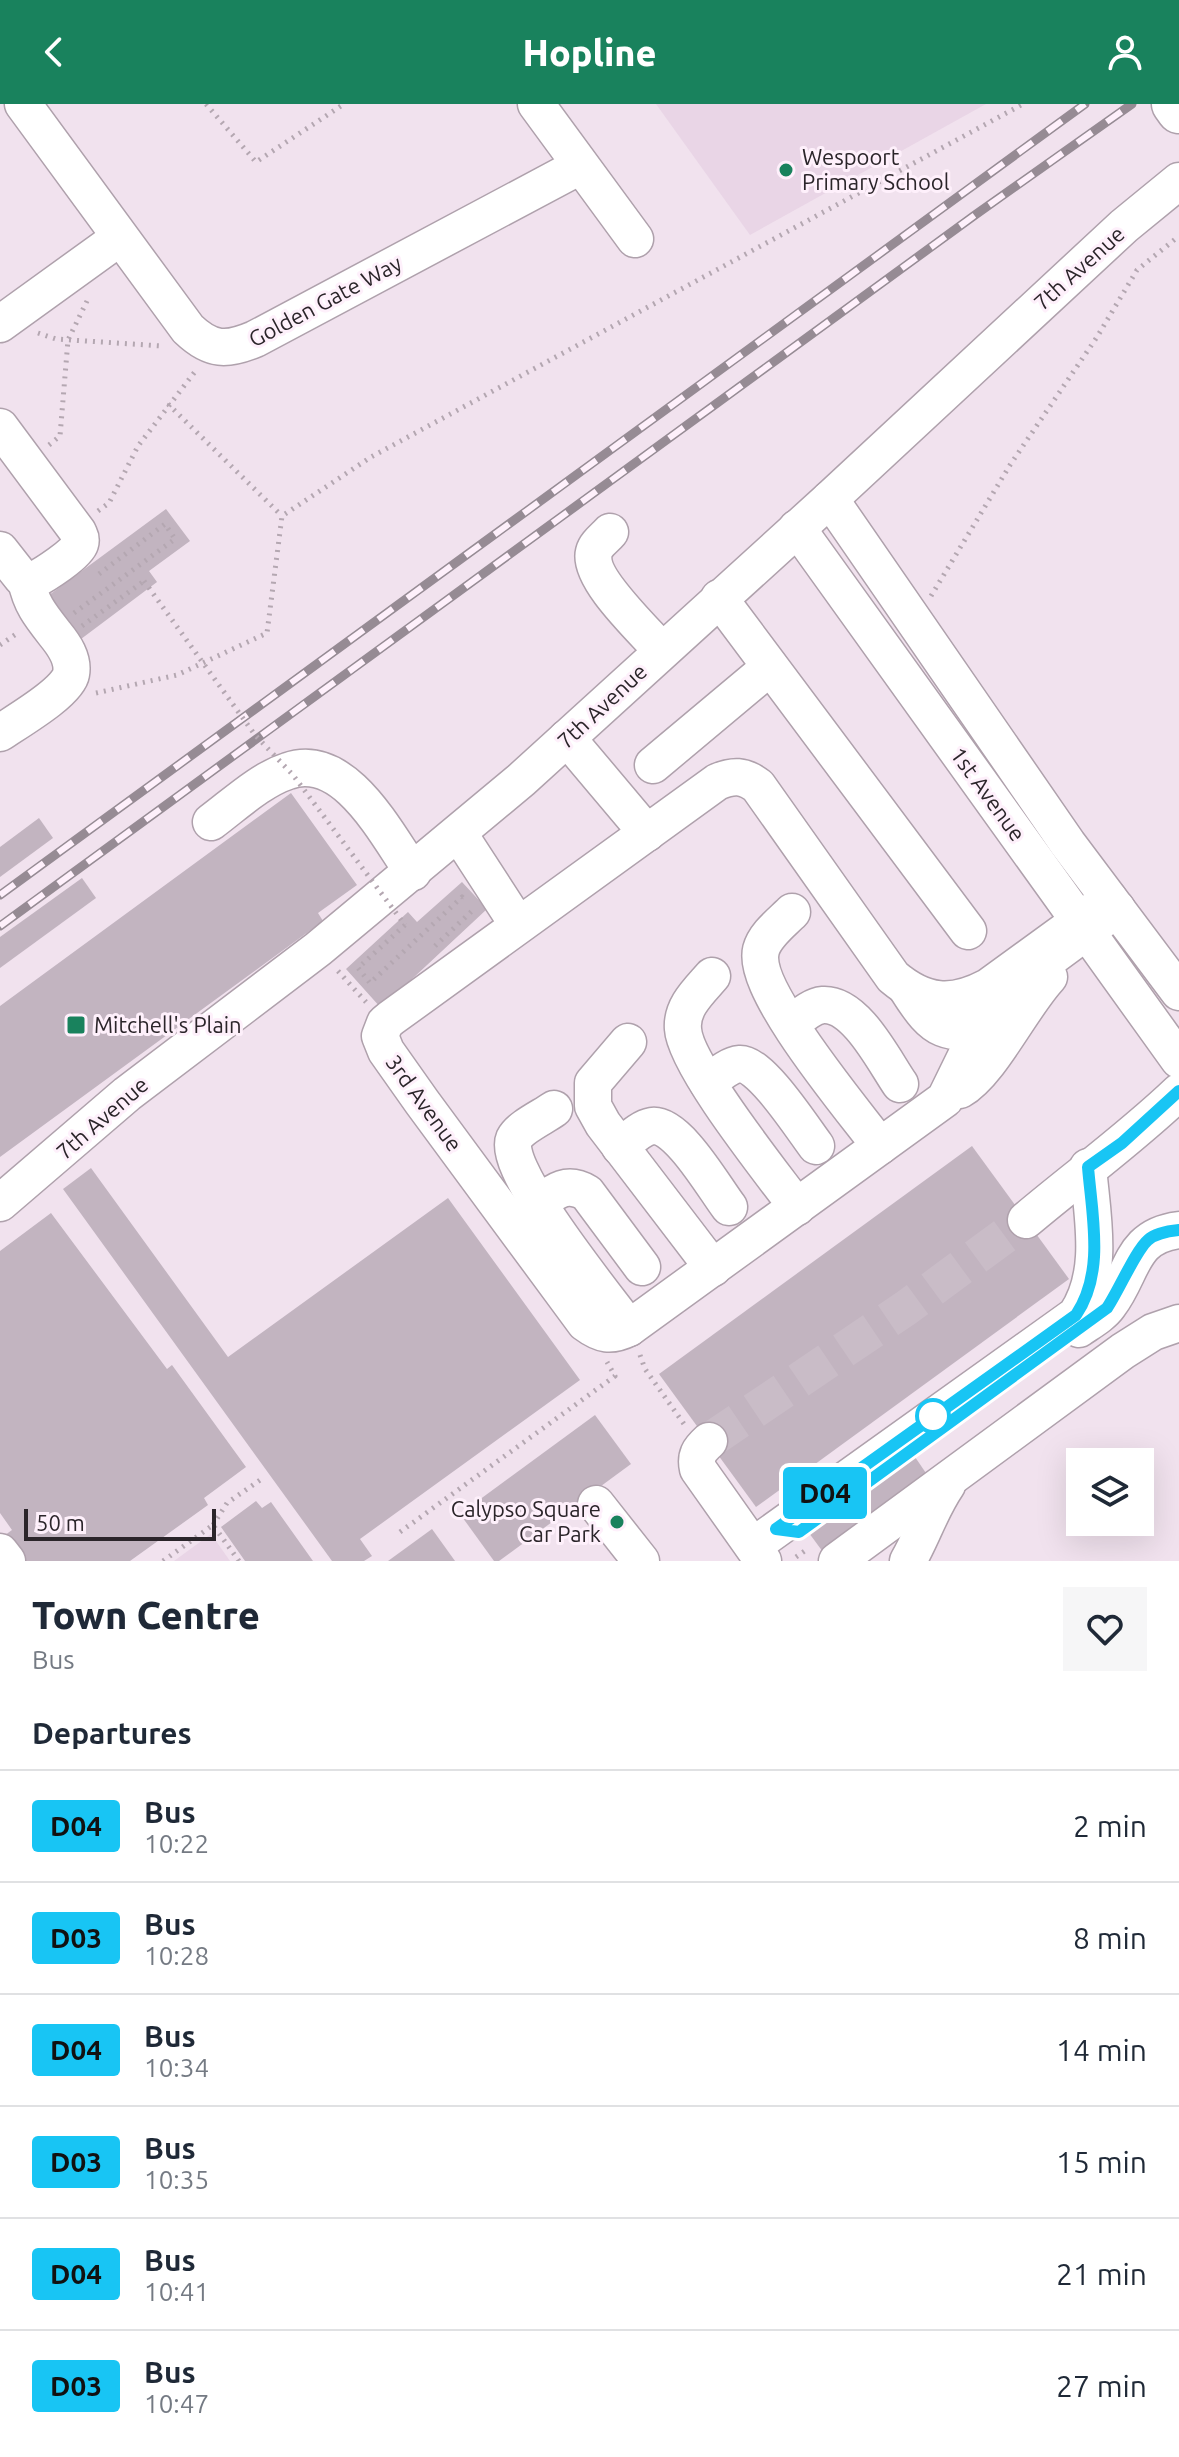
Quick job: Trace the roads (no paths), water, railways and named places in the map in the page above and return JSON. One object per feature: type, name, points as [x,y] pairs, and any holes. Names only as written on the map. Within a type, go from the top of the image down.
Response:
[{"type":"main road","points":[[1174,104],[1179,111]]},
{"type":"street","points":[[10,317],[119,238],[23,104]]},
{"type":"street","points":[[536,104],[635,239]]},
{"type":"street","name":"Golden Gate Way","points":[[119,238],[208,342],[235,348],[580,166]]},
{"type":"street","name":"7th Avenue","points":[[0,1203],[127,1094],[318,949],[459,834],[830,499],[1124,226],[1179,181]]},
{"type":"street","points":[[0,427],[81,537],[80,547],[38,579],[26,580],[18,574],[0,550]]},
{"type":"street","name":"1st Avenue","points":[[830,499],[1068,844],[1179,992]]},
{"type":"street","name":"1st Avenue","points":[[797,528],[1081,931],[1179,1060]]},
{"type":"street","points":[[610,532],[598,544],[594,564],[611,593],[662,651]]},
{"type":"street","points":[[0,733],[59,691],[72,672],[68,654],[30,600],[26,580]]},
{"type":"street","points":[[719,598],[968,931]]},
{"type":"street","points":[[653,765],[770,667]]},
{"type":"street","points":[[567,738],[647,833]]},
{"type":"street","points":[[211,822],[285,771],[305,766],[320,769],[343,781],[365,803],[413,872]]},
{"type":"street","name":"3rd Avenue","points":[[629,1328],[608,1335],[585,1323],[386,1051],[380,1036],[385,1023],[717,782],[729,777],[750,779],[758,786],[869,946],[893,977],[907,989]]},
{"type":"street","points":[[459,834],[518,925]]},
{"type":"street","points":[[554,1109],[518,1134],[512,1149],[519,1171],[538,1204],[629,1328],[945,1099],[966,1087],[977,1076],[993,1030],[1081,931],[1113,904]]},
{"type":"street","points":[[792,912],[768,936],[762,949],[760,962],[763,978],[791,1024],[880,1146]]},
{"type":"street","points":[[907,989],[937,999],[951,1001],[968,998],[1081,931]]},
{"type":"street","points":[[712,976],[686,1010],[683,1028],[687,1048],[708,1083],[797,1207]]},
{"type":"street","points":[[907,989],[924,1016],[935,1025],[952,1033],[993,1030]]},
{"type":"street","points":[[791,1024],[813,1008],[824,1005],[848,1013],[900,1084]]},
{"type":"street","points":[[628,1042],[593,1083],[593,1106],[620,1147],[713,1268]]},
{"type":"street","points":[[708,1083],[738,1064],[748,1065],[756,1070],[816,1146]]},
{"type":"street","points":[[1026,1220],[1088,1167],[1122,1143],[1179,1092]]},
{"type":"street","points":[[620,1147],[651,1126],[660,1126],[686,1148],[729,1207]]},
{"type":"street","points":[[764,1545],[1076,1315],[1088,1298],[1093,1274],[1088,1167]]},
{"type":"street","points":[[538,1204],[562,1187],[578,1188],[587,1193],[642,1267]]},
{"type":"street","points":[[764,1545],[799,1532],[1107,1308],[1136,1255],[1148,1240],[1179,1230]]},
{"type":"street","points":[[837,1561],[1123,1351],[1153,1332],[1179,1323]]},
{"type":"street","points":[[705,1445],[696,1459],[698,1469],[764,1545]]},
{"type":"street","points":[[908,1561],[918,1545],[931,1509],[955,1474]]},
{"type":"street","points":[[596,1504],[641,1561]]},
{"type":"street","points":[[0,1552],[7,1561]]},
{"type":"tunnel","points":[[709,1441],[906,1308],[1026,1220]]},
{"type":"railway","points":[[0,895],[1085,104]]},
{"type":"railway","points":[[0,926],[975,215],[1132,104]]},
{"type":"place","name":"Wespoort Primary School","points":[[786,170]]},
{"type":"place","name":"Mitchell's Plain","points":[[76,1025]]},
{"type":"place","name":"Calypso Square Car Park","points":[[617,1522]]}]
